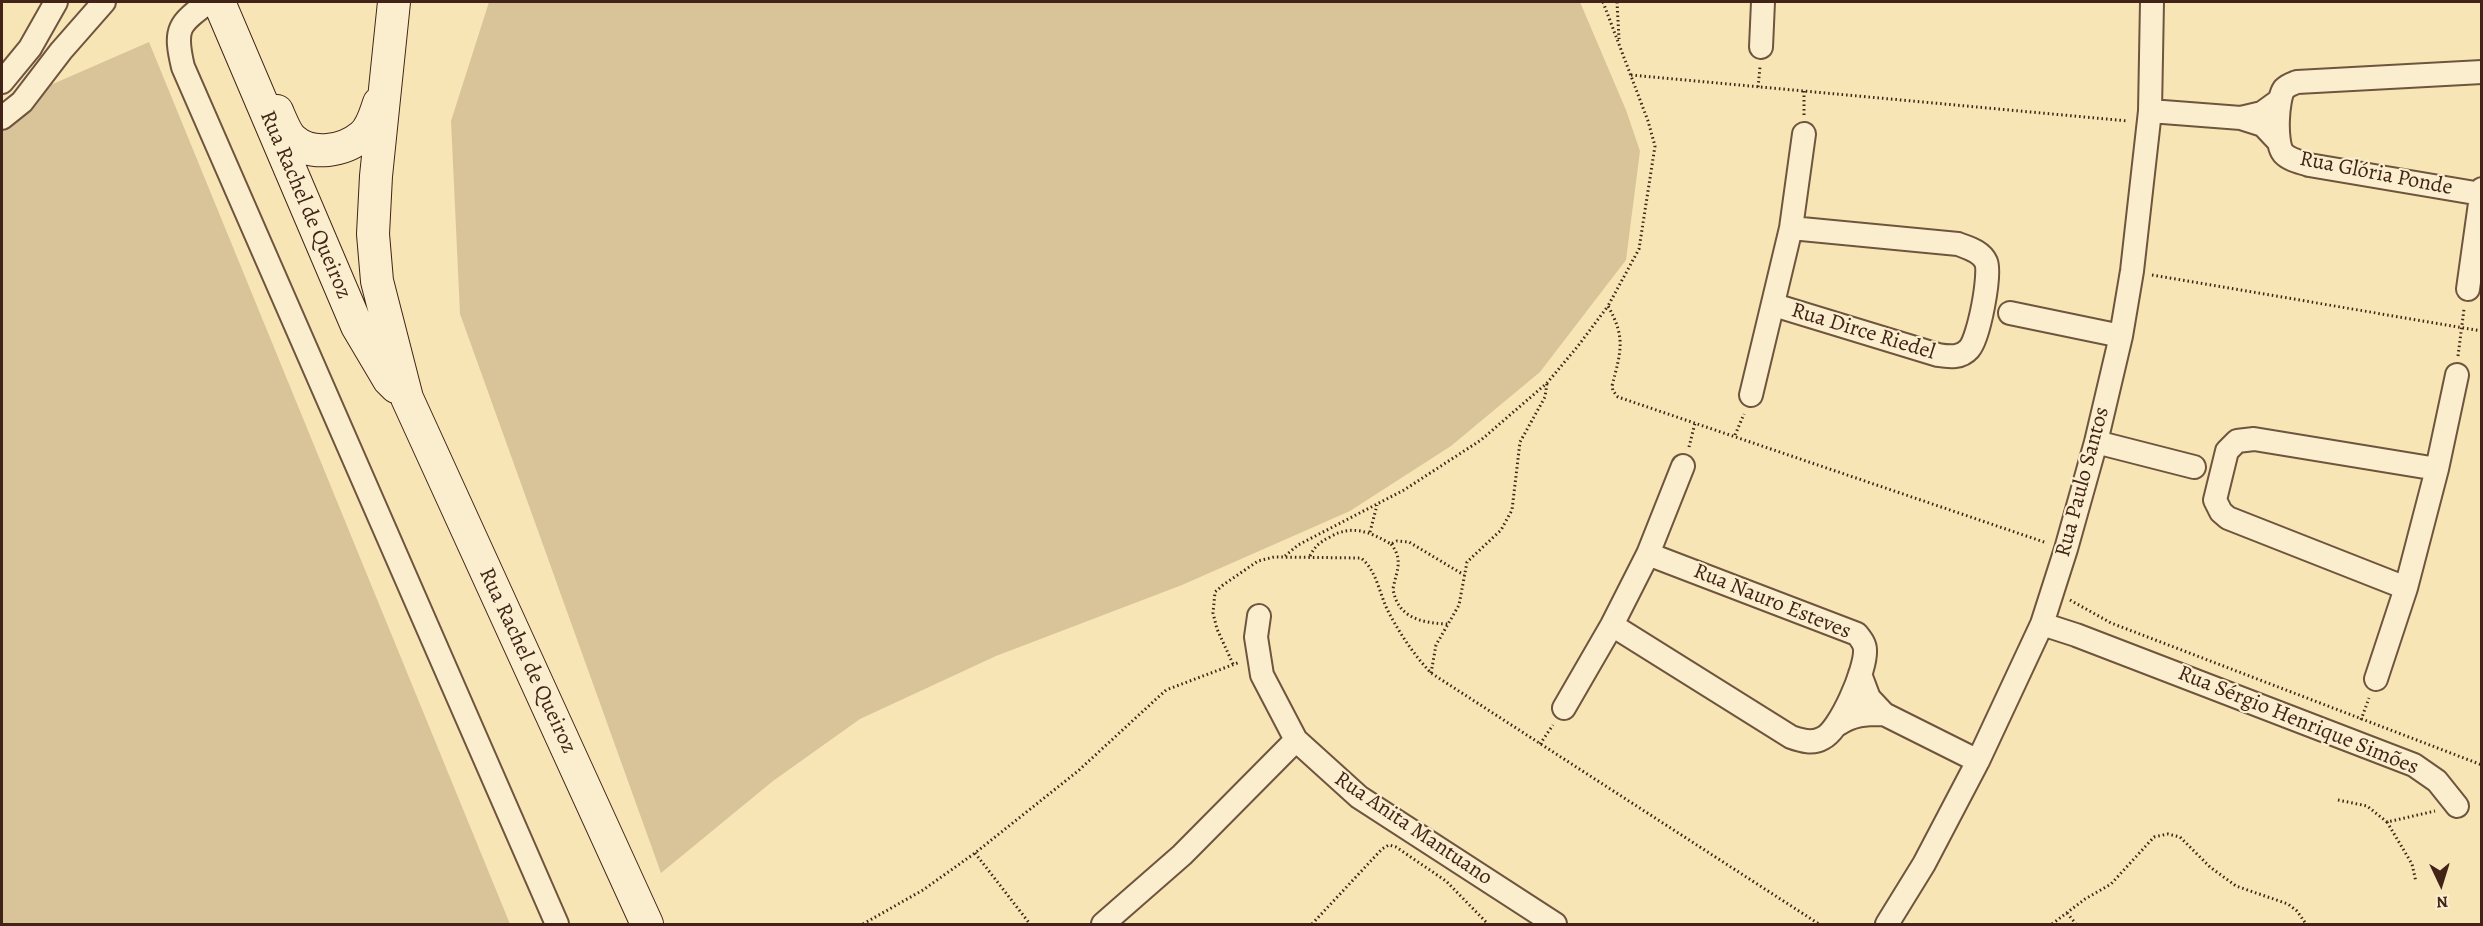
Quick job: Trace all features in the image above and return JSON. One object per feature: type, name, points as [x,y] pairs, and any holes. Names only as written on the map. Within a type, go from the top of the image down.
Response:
[{"type":"street","points":[[2,82],[30,48],[57,2]]},
{"type":"street","points":[[2,118],[22,102],[61,51],[104,2]]},
{"type":"street","points":[[209,2],[181,24],[178,38],[183,67],[557,924]]},
{"type":"street","name":"Rua Rachel de Queiroz","points":[[219,2],[357,326],[389,380],[407,398]]},
{"type":"street","name":"Rua Rachel de Queiroz","points":[[394,2],[373,234],[377,281],[407,398],[647,924]]},
{"type":"street","points":[[1761,47],[1763,2]]},
{"type":"street","name":"Rua Paulo Santos","points":[[1887,924],[1924,864],[1978,761],[2042,624],[2066,549],[2096,442],[2121,336],[2132,272],[2150,117],[2152,2]]},
{"type":"street","name":"Rua Glória Ponde","points":[[2278,142],[2280,100],[2283,90],[2296,82],[2481,72]]},
{"type":"street","points":[[261,102],[276,110],[292,140],[311,149],[327,151],[344,146],[363,135],[372,123],[385,89]]},
{"type":"street","name":"Rua Glória Ponde","points":[[2150,117],[2241,118],[2262,113],[2280,100]]},
{"type":"street","name":"Rua Glória Ponde","points":[[2241,118],[2268,128],[2283,153],[2309,165],[2481,194]]},
{"type":"street","points":[[1751,395],[1791,228],[1804,134]]},
{"type":"street","points":[[2468,289],[2481,189]]},
{"type":"street","points":[[1791,228],[1958,244],[1982,255],[1986,263],[1987,276],[1977,334]]},
{"type":"street","points":[[1987,276],[1995,294],[2010,313],[2121,336]]},
{"type":"street","name":"Rua Dirce Riedel","points":[[1774,305],[1938,355],[1952,357],[1963,354],[1971,348],[1977,334],[1990,321],[2010,313]]},
{"type":"street","points":[[2376,679],[2406,588],[2437,469],[2457,375]]},
{"type":"street","points":[[2096,442],[2194,467],[2208,466],[2237,441],[2254,439],[2437,469]]},
{"type":"street","points":[[2227,451],[2216,495],[2217,506],[2228,518],[2406,588]]},
{"type":"street","points":[[1564,708],[1612,625],[1648,554],[1683,466]]},
{"type":"street","points":[[2194,467],[2206,477],[2216,495]]},
{"type":"street","name":"Rua Nauro Esteves","points":[[1612,625],[1791,737],[1802,741],[1821,740],[1837,725],[1860,674],[1865,650],[1864,643],[1857,634],[1648,554]]},
{"type":"street","name":"Rua Anita Mantuano","points":[[1259,616],[1257,655],[1262,675],[1296,740],[1359,797],[1555,924]]},
{"type":"street","name":"Rua Sérgio Henrique Simões","points":[[2042,624],[2076,634],[2414,765],[2437,781],[2457,806]]},
{"type":"street","name":"Rua Nauro Esteves","points":[[1860,674],[1869,698],[1884,714],[1978,761]]},
{"type":"street","name":"Rua Nauro Esteves","points":[[1837,725],[1849,717],[1860,714],[1884,714]]},
{"type":"street","points":[[1103,924],[1182,855],[1296,740]]},
{"type":"path","points":[[1285,556],[1298,544],[1378,504],[1454,459],[1480,440],[1546,383],[1608,306],[1640,249],[1655,146],[1648,121],[1603,2]]},
{"type":"path","points":[[1617,2],[1619,44]]},
{"type":"path","points":[[1630,75],[2150,117]]},
{"type":"path","points":[[1758,87],[1759,76]]},
{"type":"path","points":[[1804,90],[1804,103]]},
{"type":"path","points":[[2132,272],[2481,331]]},
{"type":"path","points":[[1608,306],[1617,323],[1622,343],[1612,386],[1615,394],[2066,549]]},
{"type":"path","points":[[2459,348],[2463,318]]},
{"type":"path","points":[[1431,673],[1436,645],[1459,605],[1467,562],[1501,530],[1512,510],[1520,442],[1545,397],[1546,383]]},
{"type":"path","points":[[1691,437],[1695,423]]},
{"type":"path","points":[[1735,436],[1739,426]]},
{"type":"path","points":[[1370,532],[1378,504]]},
{"type":"path","points":[[1310,556],[1319,542],[1345,529],[1370,532],[1391,544],[1399,557],[1393,589],[1401,608],[1410,617],[1422,623],[1449,624]]},
{"type":"path","points":[[1391,544],[1397,541],[1409,542],[1464,575]]},
{"type":"path","points":[[1233,664],[1217,629],[1213,613],[1215,592],[1258,561],[1285,556],[1361,558],[1367,563],[1388,611],[1416,657],[1431,673],[1819,924]]},
{"type":"path","points":[[2051,594],[2074,602],[2110,623],[2481,765]]},
{"type":"path","points":[[863,924],[923,890],[975,853],[1078,771],[1166,690],[1257,655]]},
{"type":"path","points":[[2361,720],[2365,708]]},
{"type":"path","points":[[1540,744],[1547,734]]},
{"type":"path","points":[[2338,800],[2367,806],[2387,822],[2412,864],[2416,882]]},
{"type":"path","name":"Rua Sérgio Henrique Simões","points":[[2387,822],[2457,806]]},
{"type":"path","points":[[2052,924],[2111,884],[2154,837],[2168,834],[2180,837],[2210,867],[2236,886],[2288,904],[2297,911],[2306,924]]},
{"type":"path","points":[[1312,924],[1382,849],[1389,845],[1396,847],[1446,881],[1488,924]]},
{"type":"path","points":[[975,853],[1030,924]]},
{"type":"path","points":[[2067,913],[2076,924]]},
{"type":"shaded area","points":[[489,2],[1580,2],[1626,110],[1640,151],[1626,260],[1540,372],[1451,446],[1350,511],[1182,585],[996,656],[860,719],[773,781],[661,873],[460,314],[451,121]]},
{"type":"shaded area","points":[[149,42],[510,924],[2,924],[2,131],[39,90]]}]
